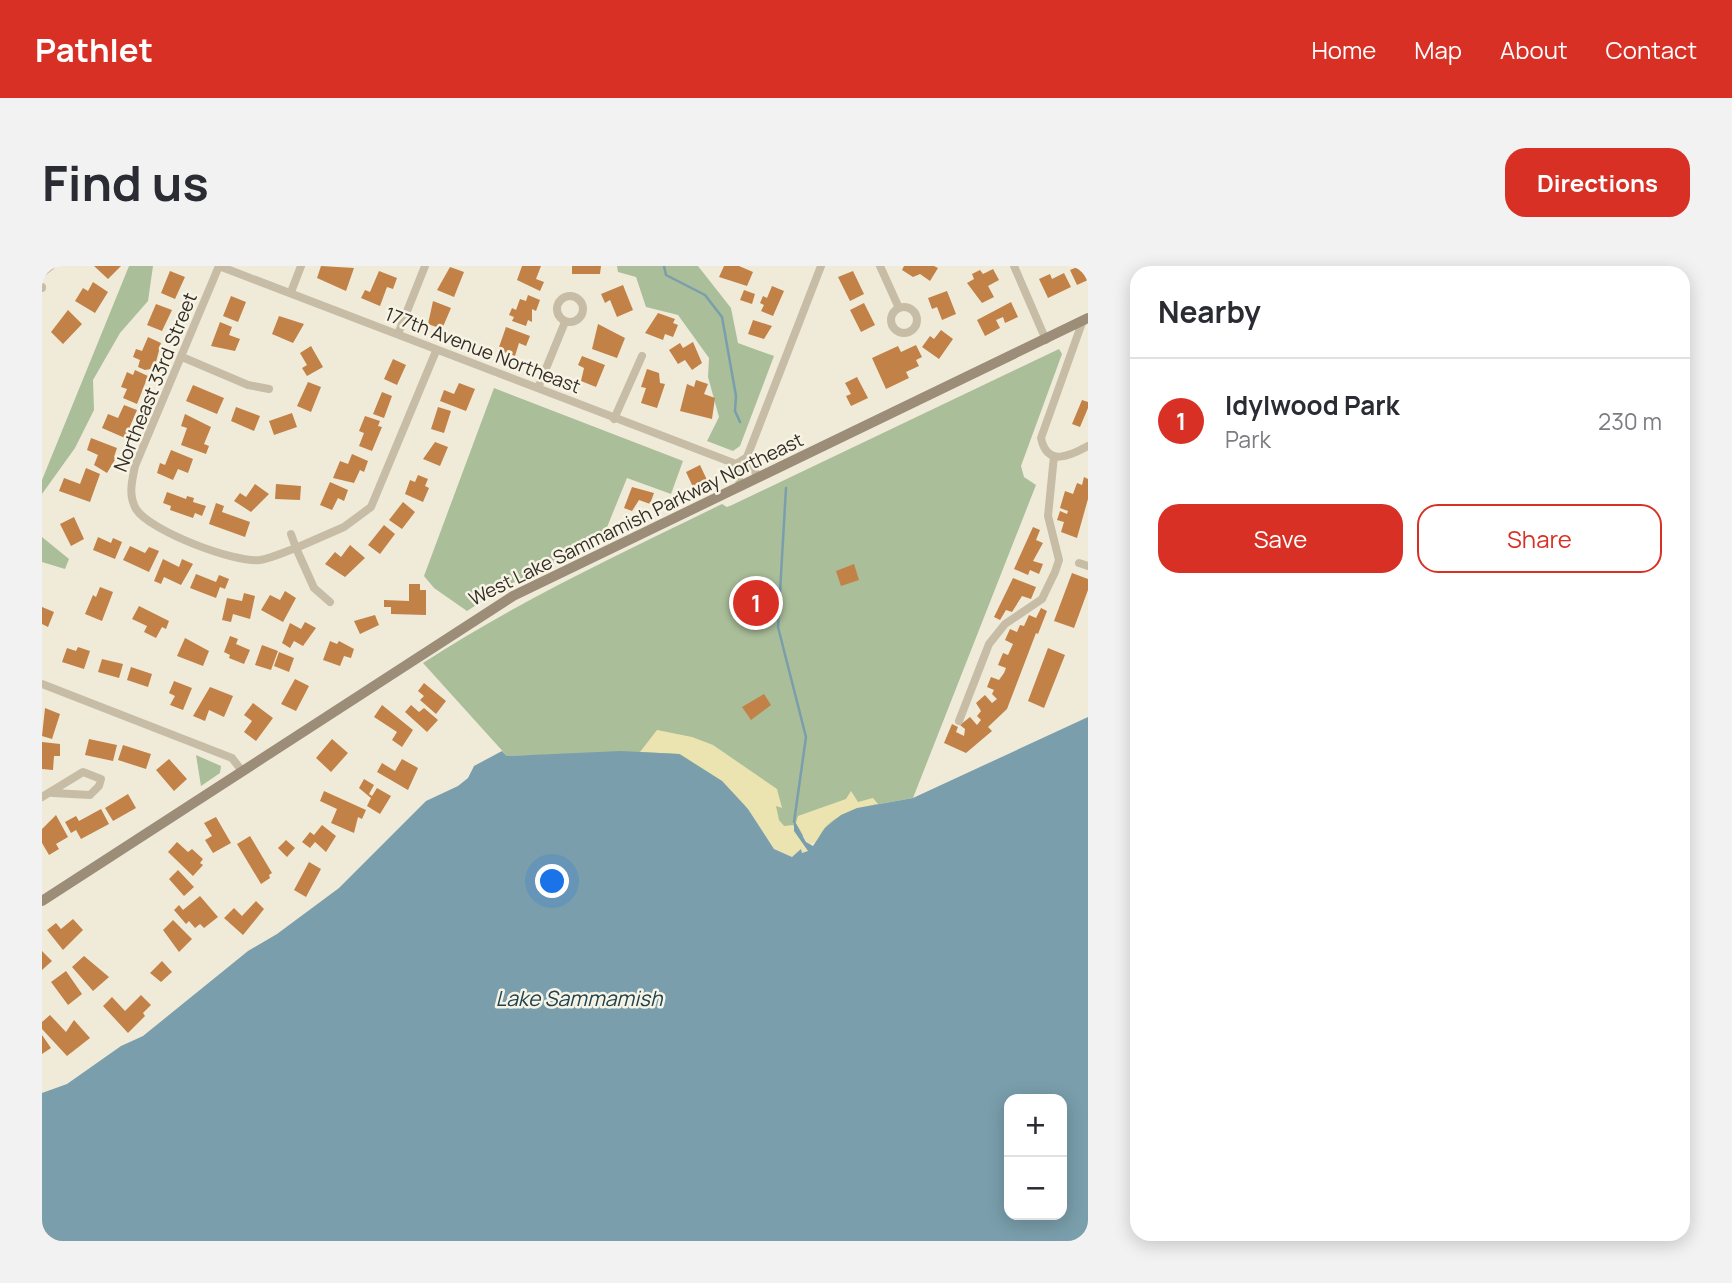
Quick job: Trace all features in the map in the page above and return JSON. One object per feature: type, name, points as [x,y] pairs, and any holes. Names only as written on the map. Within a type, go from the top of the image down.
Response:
[{"type":"main road","name":"West Lake Sammamish Parkway Northeast","points":[[42,901],[513,596],[1086,319]]},
{"type":"street","points":[[42,273],[51,266]]},
{"type":"street","name":"177th Avenue Northeast","points":[[219,266],[736,464]]},
{"type":"street","name":"Northeast 33rd Street","points":[[219,266],[135,466],[131,497],[137,511],[163,530],[240,559],[259,560],[296,548]]},
{"type":"street","points":[[291,292],[301,266]]},
{"type":"street","points":[[398,334],[425,266]]},
{"type":"street","points":[[740,485],[736,464],[747,457],[821,266]]},
{"type":"street","points":[[880,266],[899,308]]},
{"type":"street","points":[[1014,266],[1046,340]]},
{"type":"street","points":[[1086,319],[1042,432],[1042,445],[1051,455],[1064,458],[1088,446]]},
{"type":"street","points":[[538,388],[565,322]]},
{"type":"street","points":[[296,548],[344,527],[372,507],[436,351]]},
{"type":"street","points":[[614,419],[642,356]]},
{"type":"street","points":[[182,357],[248,384],[269,389]]},
{"type":"street","points":[[959,721],[989,644],[1005,625],[1042,599],[1055,572],[1059,560],[1048,516],[1051,455]]},
{"type":"street","points":[[747,457],[758,477]]},
{"type":"street","points":[[290,534],[314,588],[330,602]]},
{"type":"street","points":[[42,684],[232,758],[242,771]]},
{"type":"street","points":[[42,797],[53,793],[83,772],[101,779],[99,786],[90,795],[53,793]]},
{"type":"green space","points":[[129,266],[153,266],[148,301],[120,333],[93,380],[94,410],[75,448],[42,494],[42,480]]},
{"type":"green space","points":[[617,266],[698,266],[731,308],[738,343],[774,356],[740,446],[733,451],[707,441],[719,417],[708,377],[709,358],[678,315],[646,307],[636,277],[618,272]]},
{"type":"green space","points":[[1059,349],[1062,354],[1021,466],[1024,477],[1036,485],[913,798],[857,808],[817,843],[640,752],[507,756],[423,663],[495,619],[608,560],[722,504],[727,507],[732,505]]},
{"type":"green space","points":[[494,388],[683,461],[671,494],[627,478],[601,542],[504,587],[467,611],[434,588],[424,576]]},
{"type":"green space","points":[[42,537],[69,559],[65,569],[42,562]]},
{"type":"green space","points":[[196,755],[221,766],[220,773],[201,786]]},
{"type":"sand","points":[[657,730],[692,737],[713,745],[777,789],[782,808],[776,806],[779,820],[784,826],[793,825],[808,851],[802,854],[801,850],[792,857],[774,849],[748,809],[722,781],[680,754],[640,752]]},
{"type":"sand","points":[[851,791],[858,802],[873,798],[878,804],[860,808],[833,820],[826,826],[817,843],[808,844],[796,823],[798,816],[846,799]]},
{"type":"water","name":"Lake Sammamish","points":[[1088,717],[1088,1241],[42,1241],[42,1093],[67,1084],[121,1046],[143,1036],[248,951],[277,934],[339,888],[426,801],[458,786],[468,778],[474,766],[502,751],[507,756],[621,751],[679,754],[722,781],[748,809],[774,849],[792,857],[801,849],[802,853],[808,851],[794,831],[794,820],[806,842],[813,846],[825,828],[841,815],[857,808],[913,798]]},
{"type":"building","points":[[94,266],[121,266],[108,279]]},
{"type":"building","points":[[321,266],[354,268],[346,291],[317,278]]},
{"type":"building","points":[[522,266],[541,266],[536,279],[544,282],[540,291],[517,280]]},
{"type":"building","points":[[572,266],[601,266],[600,274],[572,274]]},
{"type":"building","points":[[724,266],[739,266],[753,272],[747,286],[719,277]]},
{"type":"building","points":[[904,266],[938,268],[930,281],[920,274],[913,277],[902,270]]},
{"type":"building","points":[[1088,266],[1088,280],[1077,285],[1070,270]]},
{"type":"building","points":[[450,267],[464,272],[454,297],[437,290]]},
{"type":"building","points":[[993,269],[999,280],[988,286],[994,297],[982,303],[967,283],[974,279],[972,274],[980,270],[983,274]]},
{"type":"building","points":[[170,271],[185,277],[175,299],[161,293]]},
{"type":"building","points":[[379,271],[397,278],[393,289],[387,287],[380,306],[361,298],[365,290],[370,292]]},
{"type":"building","points":[[853,271],[864,294],[850,301],[838,277]]},
{"type":"building","points":[[1064,273],[1071,287],[1048,298],[1039,279],[1050,274],[1052,279]]},
{"type":"building","points":[[93,282],[108,292],[95,313],[75,301],[83,288],[88,291]]},
{"type":"building","points":[[623,285],[633,310],[617,317],[610,300],[605,303],[601,294]]},
{"type":"building","points":[[772,286],[784,291],[773,316],[761,311],[764,305],[760,303],[763,296],[767,298]]},
{"type":"building","points":[[744,290],[755,294],[752,304],[740,300]]},
{"type":"building","points":[[947,291],[956,314],[942,320],[937,307],[932,309],[928,298]]},
{"type":"building","points":[[528,295],[540,300],[536,311],[532,309],[532,322],[528,320],[526,326],[512,321],[514,317],[509,315],[512,308],[516,310],[520,299],[526,301]]},
{"type":"building","points":[[231,296],[246,302],[238,322],[223,316]]},
{"type":"building","points":[[433,301],[451,308],[442,329],[428,324]]},
{"type":"building","points":[[1011,302],[1018,317],[1005,323],[1003,317],[996,320],[1000,328],[985,336],[977,320]]},
{"type":"building","points":[[864,303],[875,325],[861,332],[850,310]]},
{"type":"building","points":[[156,304],[172,310],[162,331],[147,325]]},
{"type":"building","points":[[68,310],[82,324],[63,344],[51,332]]},
{"type":"building","points":[[658,313],[675,319],[673,323],[678,325],[673,337],[665,334],[663,340],[645,333]]},
{"type":"building","points":[[279,316],[304,324],[293,343],[272,334]]},
{"type":"building","points":[[753,320],[772,326],[764,339],[748,334]]},
{"type":"building","points":[[220,322],[232,327],[229,335],[240,339],[235,351],[211,346]]},
{"type":"building","points":[[598,324],[625,338],[617,358],[592,349]]},
{"type":"building","points":[[506,327],[530,336],[526,346],[519,343],[515,356],[498,350]]},
{"type":"building","points":[[941,330],[953,339],[939,359],[922,347],[930,336],[934,339]]},
{"type":"building","points":[[148,337],[161,343],[156,362],[151,369],[145,370],[138,367],[140,360],[133,357],[136,349],[142,351]]},
{"type":"building","points":[[693,342],[702,363],[692,370],[685,360],[678,364],[669,350],[680,343],[683,348]]},
{"type":"building","points":[[916,345],[922,357],[916,360],[919,366],[906,372],[909,378],[886,389],[872,358],[898,346],[901,352]]},
{"type":"building","points":[[311,346],[323,367],[307,376],[302,368],[307,365],[300,353]]},
{"type":"building","points":[[582,356],[605,365],[596,387],[581,381],[584,368],[578,365]]},
{"type":"building","points":[[393,359],[406,365],[397,385],[384,379]]},
{"type":"building","points":[[647,369],[659,373],[660,383],[665,384],[657,408],[641,403],[646,388],[641,387]]},
{"type":"building","points":[[135,370],[148,376],[137,404],[123,398],[127,389],[121,387],[127,372],[133,375]]},
{"type":"building","points":[[857,377],[868,398],[851,406],[846,396],[851,394],[845,383]]},
{"type":"building","points":[[696,380],[708,384],[704,394],[715,398],[712,419],[680,411],[687,384],[694,387]]},
{"type":"building","points":[[308,382],[321,387],[311,412],[297,406]]},
{"type":"building","points":[[459,383],[475,389],[466,411],[440,401],[444,390],[454,394]]},
{"type":"building","points":[[193,385],[224,398],[217,414],[186,401]]},
{"type":"building","points":[[382,392],[392,396],[384,418],[373,414]]},
{"type":"building","points":[[1082,400],[1088,402],[1088,408],[1080,427],[1072,424]]},
{"type":"building","points":[[124,405],[137,410],[125,438],[102,428],[108,414],[118,418]]},
{"type":"building","points":[[236,407],[260,416],[254,431],[231,421]]},
{"type":"building","points":[[438,407],[451,411],[444,433],[431,429]]},
{"type":"building","points":[[292,413],[297,427],[274,435],[269,421]]},
{"type":"building","points":[[185,414],[211,427],[204,444],[209,446],[206,454],[181,445],[187,428],[181,426]]},
{"type":"building","points":[[365,416],[380,421],[378,426],[382,427],[372,451],[359,446],[364,433],[359,431]]},
{"type":"building","points":[[91,438],[117,448],[116,458],[107,473],[94,465],[98,455],[87,450]]},
{"type":"building","points":[[435,442],[448,447],[440,466],[423,459]]},
{"type":"building","points":[[171,450],[193,459],[188,473],[178,469],[173,480],[157,473],[160,463],[165,465]]},
{"type":"building","points":[[352,454],[368,461],[364,472],[360,470],[354,483],[333,478],[340,461],[348,464]]},
{"type":"building","points":[[700,465],[707,480],[693,487],[686,472]]},
{"type":"building","points":[[86,468],[100,474],[90,502],[59,491],[64,478],[80,484]]},
{"type":"building","points":[[418,475],[428,479],[425,486],[429,488],[423,502],[405,494],[410,480],[415,482]]},
{"type":"building","points":[[1084,477],[1088,479],[1088,499],[1077,538],[1061,532],[1064,522],[1057,520],[1060,511],[1067,514],[1068,511],[1060,508],[1065,491],[1073,494],[1077,483],[1082,485]]},
{"type":"building","points":[[330,482],[348,490],[344,501],[338,498],[332,510],[320,505]]},
{"type":"building","points":[[255,484],[269,494],[251,512],[234,501],[240,493],[246,497]]},
{"type":"building","points":[[276,484],[301,486],[300,500],[275,499]]},
{"type":"building","points":[[632,487],[654,493],[650,504],[639,500],[632,511],[624,508]]},
{"type":"building","points":[[167,492],[186,499],[187,496],[194,498],[193,502],[206,506],[202,516],[195,513],[193,518],[170,510],[171,506],[163,503]]},
{"type":"building","points":[[403,502],[415,512],[402,529],[389,520]]},
{"type":"building","points":[[216,503],[224,506],[222,512],[250,522],[245,537],[209,524]]},
{"type":"building","points":[[74,517],[84,539],[71,546],[60,524]]},
{"type":"building","points":[[384,525],[395,534],[380,554],[368,545]]},
{"type":"building","points":[[1033,527],[1040,530],[1036,540],[1043,543],[1033,561],[1043,564],[1039,574],[1030,570],[1028,575],[1014,569]]},
{"type":"building","points":[[98,537],[111,543],[113,538],[122,542],[115,559],[93,550]]},
{"type":"building","points":[[350,545],[365,558],[345,577],[325,564],[335,552],[341,557]]},
{"type":"building","points":[[130,546],[145,553],[149,547],[159,551],[149,572],[123,560]]},
{"type":"building","points":[[163,559],[179,567],[182,559],[193,564],[181,585],[164,577],[161,584],[154,581]]},
{"type":"building","points":[[854,564],[859,580],[841,586],[836,571]]},
{"type":"building","points":[[1072,573],[1088,579],[1088,590],[1074,628],[1054,621]]},
{"type":"building","points":[[196,574],[216,582],[219,575],[229,579],[225,589],[220,587],[216,598],[190,588]]},
{"type":"building","points":[[1013,578],[1036,587],[1031,599],[1022,596],[1012,612],[1006,610],[1000,620],[994,617]]},
{"type":"building","points":[[409,584],[420,584],[420,590],[426,590],[426,615],[391,614],[391,607],[384,607],[384,600],[409,601]]},
{"type":"building","points":[[100,587],[113,592],[102,621],[85,614],[93,595],[96,597]]},
{"type":"building","points":[[285,591],[296,598],[283,622],[261,610],[270,595],[280,600]]},
{"type":"building","points":[[244,593],[255,596],[250,619],[233,614],[231,622],[222,620],[227,598],[242,601]]},
{"type":"building","points":[[139,606],[169,621],[166,629],[162,627],[156,638],[144,632],[147,626],[132,619]]},
{"type":"building","points":[[42,607],[54,612],[48,627],[42,624]]},
{"type":"building","points":[[1041,608],[1047,611],[1038,634],[1036,633],[1007,709],[988,727],[992,731],[966,753],[944,743],[952,724],[958,727],[956,732],[964,736],[965,729],[960,725],[970,717],[977,725],[981,720],[977,716],[981,711],[976,703],[985,695],[992,703],[997,699],[992,694],[994,690],[987,687],[991,677],[999,680],[1006,668],[998,665],[1003,653],[1008,655],[1013,644],[1005,640],[1010,629],[1017,632],[1020,625],[1024,626],[1029,615],[1036,618]]},
{"type":"building","points":[[375,615],[379,625],[360,634],[354,621]]},
{"type":"building","points":[[305,622],[316,628],[303,646],[294,641],[290,648],[282,643],[290,623],[301,629]]},
{"type":"building","points":[[230,636],[238,639],[236,644],[250,650],[244,664],[229,658],[230,655],[224,652]]},
{"type":"building","points":[[185,638],[209,651],[203,666],[177,656]]},
{"type":"building","points":[[330,641],[337,644],[339,641],[354,649],[351,658],[344,656],[340,666],[323,660]]},
{"type":"building","points":[[262,645],[278,651],[271,670],[255,665]]},
{"type":"building","points":[[78,647],[90,651],[84,669],[62,662],[67,648],[76,651]]},
{"type":"building","points":[[1048,648],[1065,655],[1044,708],[1028,701]]},
{"type":"building","points":[[279,652],[294,658],[289,672],[274,666]]},
{"type":"building","points":[[102,659],[123,664],[119,678],[98,672]]},
{"type":"building","points":[[131,667],[152,674],[148,687],[127,680]]},
{"type":"building","points":[[295,679],[309,686],[296,711],[281,704]]},
{"type":"building","points":[[174,681],[192,688],[183,710],[170,705],[175,696],[169,693]]},
{"type":"building","points":[[424,683],[446,701],[436,714],[420,700],[424,696],[418,691]]},
{"type":"building","points":[[210,687],[233,696],[224,717],[209,710],[205,721],[193,716]]},
{"type":"building","points":[[764,694],[771,705],[751,720],[742,707]]},
{"type":"building","points":[[253,703],[273,718],[256,741],[244,732],[252,721],[244,715]]},
{"type":"building","points":[[382,705],[413,730],[402,747],[392,740],[397,732],[374,717]]},
{"type":"building","points":[[411,705],[419,712],[424,708],[438,720],[427,732],[405,712]]},
{"type":"building","points":[[45,708],[60,714],[52,739],[42,736]]},
{"type":"building","points":[[89,739],[117,745],[113,761],[85,755]]},
{"type":"building","points":[[332,739],[348,753],[331,772],[316,758]]},
{"type":"building","points":[[42,742],[60,744],[60,756],[54,756],[53,770],[42,769]]},
{"type":"building","points":[[123,745],[151,754],[146,769],[118,760]]},
{"type":"building","points":[[169,759],[187,779],[174,791],[156,770]]},
{"type":"building","points":[[402,759],[418,768],[408,790],[377,772],[382,763],[395,771]]},
{"type":"building","points":[[364,779],[374,785],[369,794],[372,796],[377,788],[391,796],[380,814],[367,806],[371,798],[359,788]]},
{"type":"building","points":[[324,791],[366,810],[362,819],[358,817],[354,833],[331,823],[337,809],[320,801]]},
{"type":"building","points":[[128,794],[136,808],[113,821],[105,808]]},
{"type":"building","points":[[101,809],[109,824],[81,839],[76,830],[71,833],[65,822],[76,816],[79,821]]},
{"type":"building","points":[[56,815],[68,837],[56,844],[59,849],[49,855],[42,843],[42,829]]},
{"type":"building","points":[[216,817],[231,843],[213,853],[205,840],[212,836],[204,823]]},
{"type":"building","points":[[322,825],[336,836],[326,852],[315,842],[310,848],[302,842],[310,832],[314,835]]},
{"type":"building","points":[[250,836],[272,873],[270,878],[261,884],[237,844]]},
{"type":"building","points":[[286,840],[295,848],[287,857],[278,848]]},
{"type":"building","points":[[177,842],[188,852],[192,849],[203,859],[200,863],[203,865],[193,876],[168,852]]},
{"type":"building","points":[[309,862],[321,869],[306,897],[294,890]]},
{"type":"building","points":[[178,870],[194,887],[184,896],[169,879]]},
{"type":"building","points":[[200,896],[218,917],[204,928],[200,924],[195,928],[189,921],[186,924],[174,910],[179,905],[183,910]]},
{"type":"building","points":[[256,901],[264,909],[243,935],[224,918],[234,908],[242,916]]},
{"type":"building","points":[[73,919],[83,930],[63,950],[47,930],[56,923],[61,929]]},
{"type":"building","points":[[173,920],[192,939],[179,952],[163,930]]},
{"type":"building","points":[[42,951],[52,961],[42,970]]},
{"type":"building","points":[[84,956],[109,977],[93,991],[72,967]]},
{"type":"building","points":[[162,961],[172,972],[161,982],[150,973]]},
{"type":"building","points":[[66,971],[82,994],[68,1005],[51,982]]},
{"type":"building","points":[[141,995],[151,1005],[143,1013],[145,1016],[128,1033],[103,1006],[112,997],[125,1011]]},
{"type":"building","points":[[50,1015],[66,1032],[74,1020],[90,1038],[67,1056],[42,1029],[42,1022]]},
{"type":"building","points":[[42,1035],[51,1048],[42,1054]]},
{"type":"waterway","points":[[664,266],[666,275],[705,295],[722,317],[736,396],[735,411],[740,422]]},
{"type":"waterway","points":[[786,488],[778,627],[806,737],[794,822]]},
{"type":"place","name":"Idylwood Park","points":[[756,603]]}]
